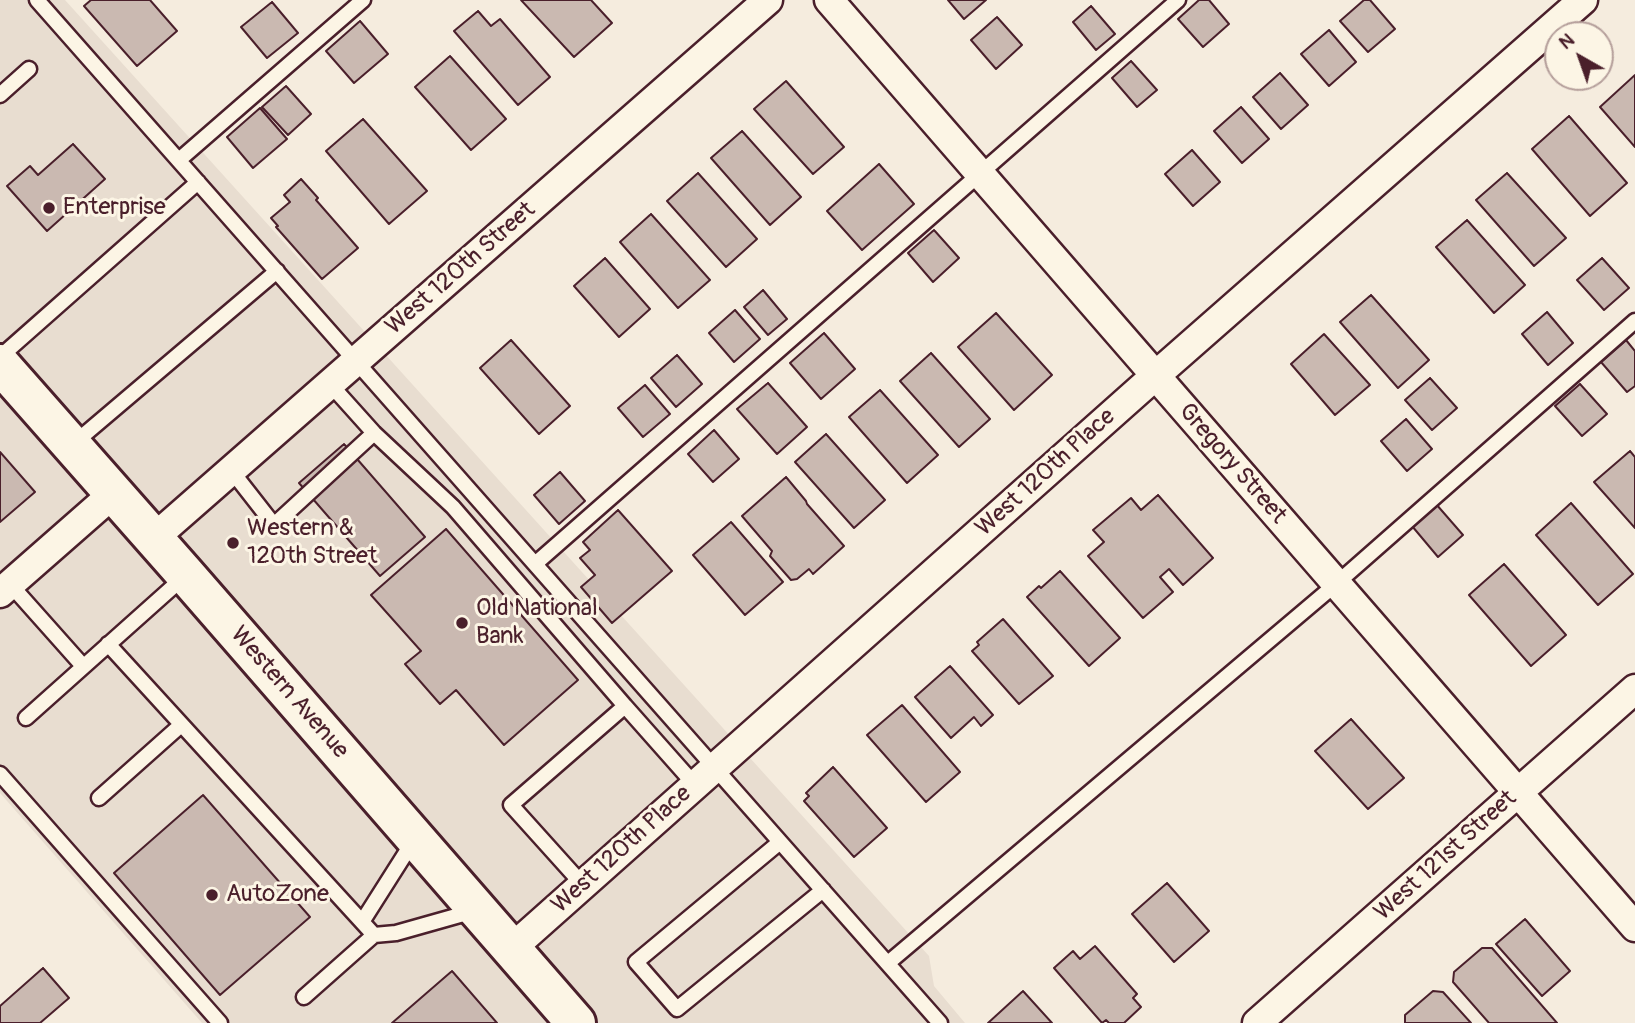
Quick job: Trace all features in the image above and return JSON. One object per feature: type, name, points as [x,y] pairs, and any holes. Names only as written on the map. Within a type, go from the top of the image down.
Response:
[{"type":"main road","name":"Western Avenue","points":[[0,364],[576,1023]]},
{"type":"street","name":"West 120th Street","points":[[154,538],[768,0]]},
{"type":"street","name":"Gregory Street","points":[[829,0],[1635,927]]},
{"type":"street","name":"West 120th Place","points":[[511,949],[1155,376],[1583,0]]},
{"type":"street","points":[[5,588],[114,493]]},
{"type":"street","name":"West 121st Street","points":[[1257,1023],[1635,689]]},
{"type":"lane","points":[[37,0],[535,564],[705,777]]},
{"type":"lane","points":[[179,160],[363,0]]},
{"type":"lane","points":[[535,564],[1178,0]]},
{"type":"lane","points":[[0,95],[29,69]]},
{"type":"lane","points":[[0,357],[198,182]]},
{"type":"lane","points":[[71,445],[277,271]]},
{"type":"lane","points":[[888,963],[1336,584],[1635,321]]},
{"type":"lane","points":[[330,384],[373,433],[453,507],[625,706],[780,842],[940,1023]]},
{"type":"lane","points":[[231,470],[274,525],[373,433]]},
{"type":"lane","points":[[26,718],[186,575]]},
{"type":"lane","points":[[5,588],[83,666]]},
{"type":"lane","points":[[108,644],[373,935]]},
{"type":"lane","points":[[583,885],[511,805],[625,706]]},
{"type":"lane","points":[[99,798],[181,724]]},
{"type":"lane","points":[[0,774],[220,1023]]},
{"type":"lane","points":[[362,922],[415,838]]},
{"type":"lane","points":[[780,842],[636,962],[677,1009],[823,890]]},
{"type":"lane","points":[[304,997],[373,935],[396,933],[477,910]]},
{"type":"shaded area","points":[[0,0],[65,0],[929,956],[934,986],[965,1023],[202,1023],[0,793]]},
{"type":"building","points":[[91,0],[150,0],[177,31],[137,66],[84,6]]},
{"type":"building","points":[[521,0],[591,0],[612,23],[574,57]]},
{"type":"building","points":[[948,0],[986,0],[964,19]]},
{"type":"building","points":[[1199,0],[1209,0],[1229,24],[1203,47],[1178,19]]},
{"type":"building","points":[[1364,0],[1370,0],[1395,29],[1368,52],[1340,21]]},
{"type":"building","points":[[272,2],[298,33],[267,58],[241,27]]},
{"type":"building","points":[[1091,6],[1115,34],[1096,50],[1073,22]]},
{"type":"building","points":[[478,11],[491,26],[500,19],[550,77],[518,105],[454,31]]},
{"type":"building","points":[[997,17],[1022,45],[996,69],[971,40]]},
{"type":"building","points":[[360,21],[388,54],[354,83],[326,51]]},
{"type":"building","points":[[1329,30],[1356,62],[1329,86],[1301,54]]},
{"type":"building","points":[[450,56],[506,119],[471,150],[415,87]]},
{"type":"building","points":[[1131,61],[1157,90],[1137,107],[1112,78]]},
{"type":"building","points":[[1280,73],[1308,105],[1281,129],[1253,97]]},
{"type":"building","points":[[1635,75],[1635,147],[1600,107]]},
{"type":"building","points":[[786,81],[844,147],[813,174],[754,109]]},
{"type":"building","points":[[286,86],[311,114],[288,135],[262,107]]},
{"type":"building","points":[[1241,107],[1269,139],[1242,163],[1214,131]]},
{"type":"building","points":[[260,108],[287,139],[253,168],[227,137]]},
{"type":"building","points":[[1569,116],[1627,183],[1590,216],[1532,149]]},
{"type":"building","points":[[363,119],[427,191],[389,224],[326,151]]},
{"type":"building","points":[[742,131],[801,197],[770,225],[711,158]]},
{"type":"building","name":"Enterprise","points":[[73,144],[105,179],[47,231],[7,186],[30,166],[38,175]]},
{"type":"building","points":[[1192,150],[1220,182],[1193,206],[1165,174]]},
{"type":"building","points":[[879,164],[914,204],[862,250],[827,211]]},
{"type":"building","points":[[698,173],[757,239],[726,267],[667,201]]},
{"type":"building","points":[[1507,173],[1566,238],[1534,266],[1476,200]]},
{"type":"building","points":[[301,179],[358,248],[322,279],[271,218],[290,202],[284,195]]},
{"type":"building","points":[[651,214],[710,280],[678,308],[620,242]]},
{"type":"building","points":[[1467,220],[1525,285],[1494,313],[1436,247]]},
{"type":"building","points":[[934,230],[959,258],[933,282],[908,253]]},
{"type":"building","points":[[605,258],[650,309],[619,337],[574,286]]},
{"type":"building","points":[[1602,258],[1629,288],[1604,310],[1577,280]]},
{"type":"building","points":[[763,290],[787,319],[768,335],[744,307]]},
{"type":"building","points":[[1371,295],[1429,360],[1398,388],[1340,322]]},
{"type":"building","points":[[735,310],[760,339],[734,362],[709,333]]},
{"type":"building","points":[[1547,312],[1573,343],[1548,365],[1522,334]]},
{"type":"building","points":[[996,313],[1052,375],[1014,410],[958,347]]},
{"type":"building","points":[[824,333],[855,369],[821,399],[790,363]]},
{"type":"building","points":[[1324,334],[1370,385],[1335,415],[1291,364]]},
{"type":"building","points":[[511,340],[570,406],[539,434],[480,368]]},
{"type":"building","points":[[1626,340],[1635,351],[1635,386],[1627,392],[1601,362]]},
{"type":"building","points":[[931,353],[990,419],[959,447],[900,381]]},
{"type":"building","points":[[677,355],[702,384],[676,407],[651,378]]},
{"type":"building","points":[[1430,378],[1457,408],[1432,430],[1405,400]]},
{"type":"building","points":[[768,383],[807,427],[777,454],[737,409]]},
{"type":"building","points":[[1580,384],[1607,414],[1582,436],[1555,406]]},
{"type":"building","points":[[645,385],[670,414],[643,437],[618,408]]},
{"type":"building","points":[[880,390],[938,455],[907,483],[849,417]]},
{"type":"building","points":[[1406,419],[1432,449],[1407,471],[1381,441]]},
{"type":"building","points":[[714,430],[739,459],[713,482],[688,454]]},
{"type":"building","points":[[826,434],[885,500],[854,528],[795,462]]},
{"type":"building","points":[[344,444],[425,537],[380,576],[299,483]]},
{"type":"building","points":[[1630,451],[1635,457],[1635,528],[1594,482]]},
{"type":"building","points":[[0,452],[35,492],[0,522]]},
{"type":"building","points":[[560,472],[585,501],[559,524],[534,495]]},
{"type":"building","points":[[786,477],[844,546],[813,574],[809,569],[797,579],[791,580],[770,556],[772,551],[742,516]]},
{"type":"building","points":[[1158,495],[1213,558],[1183,585],[1169,569],[1160,577],[1173,592],[1143,618],[1088,556],[1104,542],[1093,530],[1131,498],[1141,510]]},
{"type":"building","points":[[1571,503],[1633,574],[1598,605],[1536,535]]},
{"type":"building","points":[[1436,504],[1463,535],[1438,557],[1412,526]]},
{"type":"building","points":[[618,510],[672,571],[612,623],[581,587],[595,575],[580,558],[590,550],[583,542]]},
{"type":"building","points":[[731,522],[783,582],[745,615],[693,555]]},
{"type":"building","name":"Old National Bank","points":[[446,529],[578,680],[504,745],[456,690],[440,704],[405,664],[421,651],[371,595]]},
{"type":"building","points":[[1504,564],[1566,635],[1531,666],[1469,595]]},
{"type":"building","points":[[1060,571],[1120,638],[1089,666],[1027,597]]},
{"type":"building","points":[[1003,619],[1053,676],[1019,704],[972,651],[979,645],[977,642]]},
{"type":"building","points":[[950,666],[993,715],[981,726],[974,717],[951,738],[915,697]]},
{"type":"building","points":[[902,705],[960,772],[926,802],[867,735]]},
{"type":"building","points":[[1351,719],[1404,778],[1368,809],[1315,751]]},
{"type":"building","points":[[833,767],[887,828],[854,857],[804,801],[809,796],[806,793]]},
{"type":"building","name":"AutoZone","points":[[203,795],[310,917],[220,995],[114,873]]},
{"type":"building","points":[[1167,883],[1209,931],[1174,962],[1132,914]]},
{"type":"building","points":[[1525,919],[1570,971],[1542,996],[1496,944]]},
{"type":"building","points":[[1095,946],[1137,994],[1133,998],[1141,1007],[1124,1023],[1109,1023],[1106,1020],[1102,1023],[1054,968],[1073,951],[1080,959]]},
{"type":"building","points":[[1482,948],[1492,948],[1557,1023],[1489,1023],[1453,982],[1454,972]]},
{"type":"building","points":[[43,968],[69,998],[40,1023],[0,1023],[0,1006]]},
{"type":"building","points":[[452,971],[497,1023],[392,1023]]},
{"type":"building","points":[[1023,991],[1052,1023],[988,1023]]},
{"type":"building","points":[[1433,991],[1443,992],[1471,1023],[1405,1023],[1405,1015]]},
{"type":"place","name":"Enterprise","points":[[49,208]]},
{"type":"place","name":"Western & 120th Street","points":[[233,543]]},
{"type":"place","name":"Old National Bank","points":[[462,623]]},
{"type":"place","name":"AutoZone","points":[[212,895]]}]
